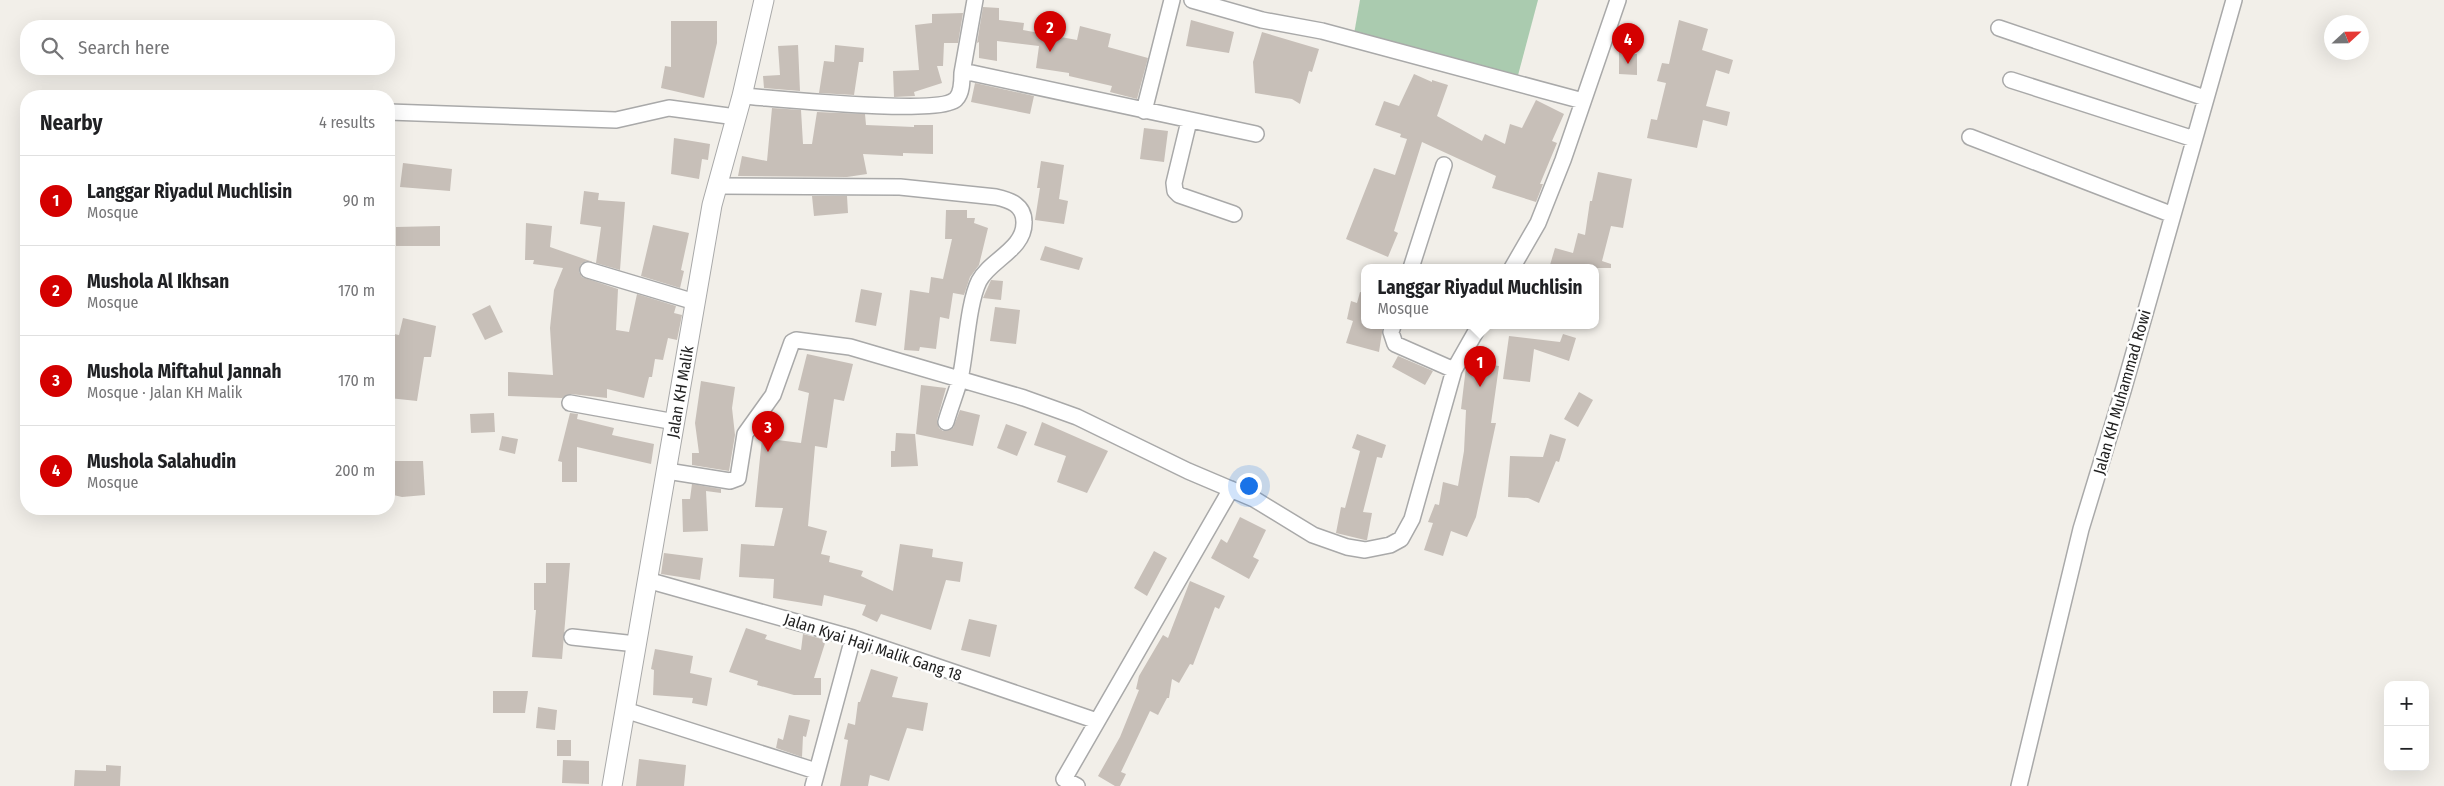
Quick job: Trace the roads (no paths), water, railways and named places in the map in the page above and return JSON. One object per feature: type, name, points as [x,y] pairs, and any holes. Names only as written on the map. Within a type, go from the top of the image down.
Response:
[{"type":"street","name":"Jalan KH Malik","points":[[612,786],[695,302],[718,186],[742,96],[764,0]]},
{"type":"street","points":[[742,96],[899,106],[933,106],[949,103],[956,99],[960,91],[975,0]]},
{"type":"street","points":[[1144,111],[1172,0]]},
{"type":"street","points":[[1192,0],[1262,20],[1322,31],[1583,101]]},
{"type":"street","points":[[1514,264],[1538,222],[1563,160],[1618,0]]},
{"type":"street","name":"Jalan KH Muhammad Rowi","points":[[2019,786],[2081,529],[2124,391],[2234,0]]},
{"type":"street","points":[[1999,28],[2205,98]]},
{"type":"street","points":[[962,73],[978,74],[1256,134]]},
{"type":"street","points":[[2011,80],[2194,139]]},
{"type":"street","points":[[395,112],[616,120],[669,108],[736,117]]},
{"type":"street","points":[[1189,121],[1174,183],[1175,191],[1179,195],[1234,214]]},
{"type":"street","points":[[1970,137],[2173,215]]},
{"type":"street","points":[[1412,264],[1444,165]]},
{"type":"street","points":[[718,186],[900,187],[996,196],[1018,205],[1025,222],[1021,236],[1007,254],[988,268],[976,286],[960,379],[946,422]]},
{"type":"street","points":[[588,270],[695,302]]},
{"type":"street","points":[[1392,329],[1391,332],[1395,344],[1454,370]]},
{"type":"street","points":[[667,471],[730,481],[738,478],[745,434],[773,395],[794,340],[850,347],[960,379],[1078,417],[1188,471],[1254,499],[1322,538],[1364,550],[1390,545],[1402,539],[1412,519],[1454,370],[1477,329]]},
{"type":"street","points":[[570,403],[674,422]]},
{"type":"street","points":[[1067,784],[1097,722],[1231,489]]},
{"type":"street","name":"Jalan Kyai Haji Malik Gang 18","points":[[647,580],[853,638],[1097,722]]},
{"type":"street","points":[[572,637],[636,644]]},
{"type":"street","points":[[812,786],[853,638]]},
{"type":"street","points":[[625,710],[816,771]]},
{"type":"place","name":"Mushola Al Ikhsan","points":[[1050,52]]},
{"type":"place","name":"Mushola Salahudin","points":[[1628,64]]},
{"type":"place","name":"Langgar Riyadul Muchlisin","points":[[1480,387]]},
{"type":"place","name":"Mushola Miftahul Jannah","points":[[768,452]]}]
